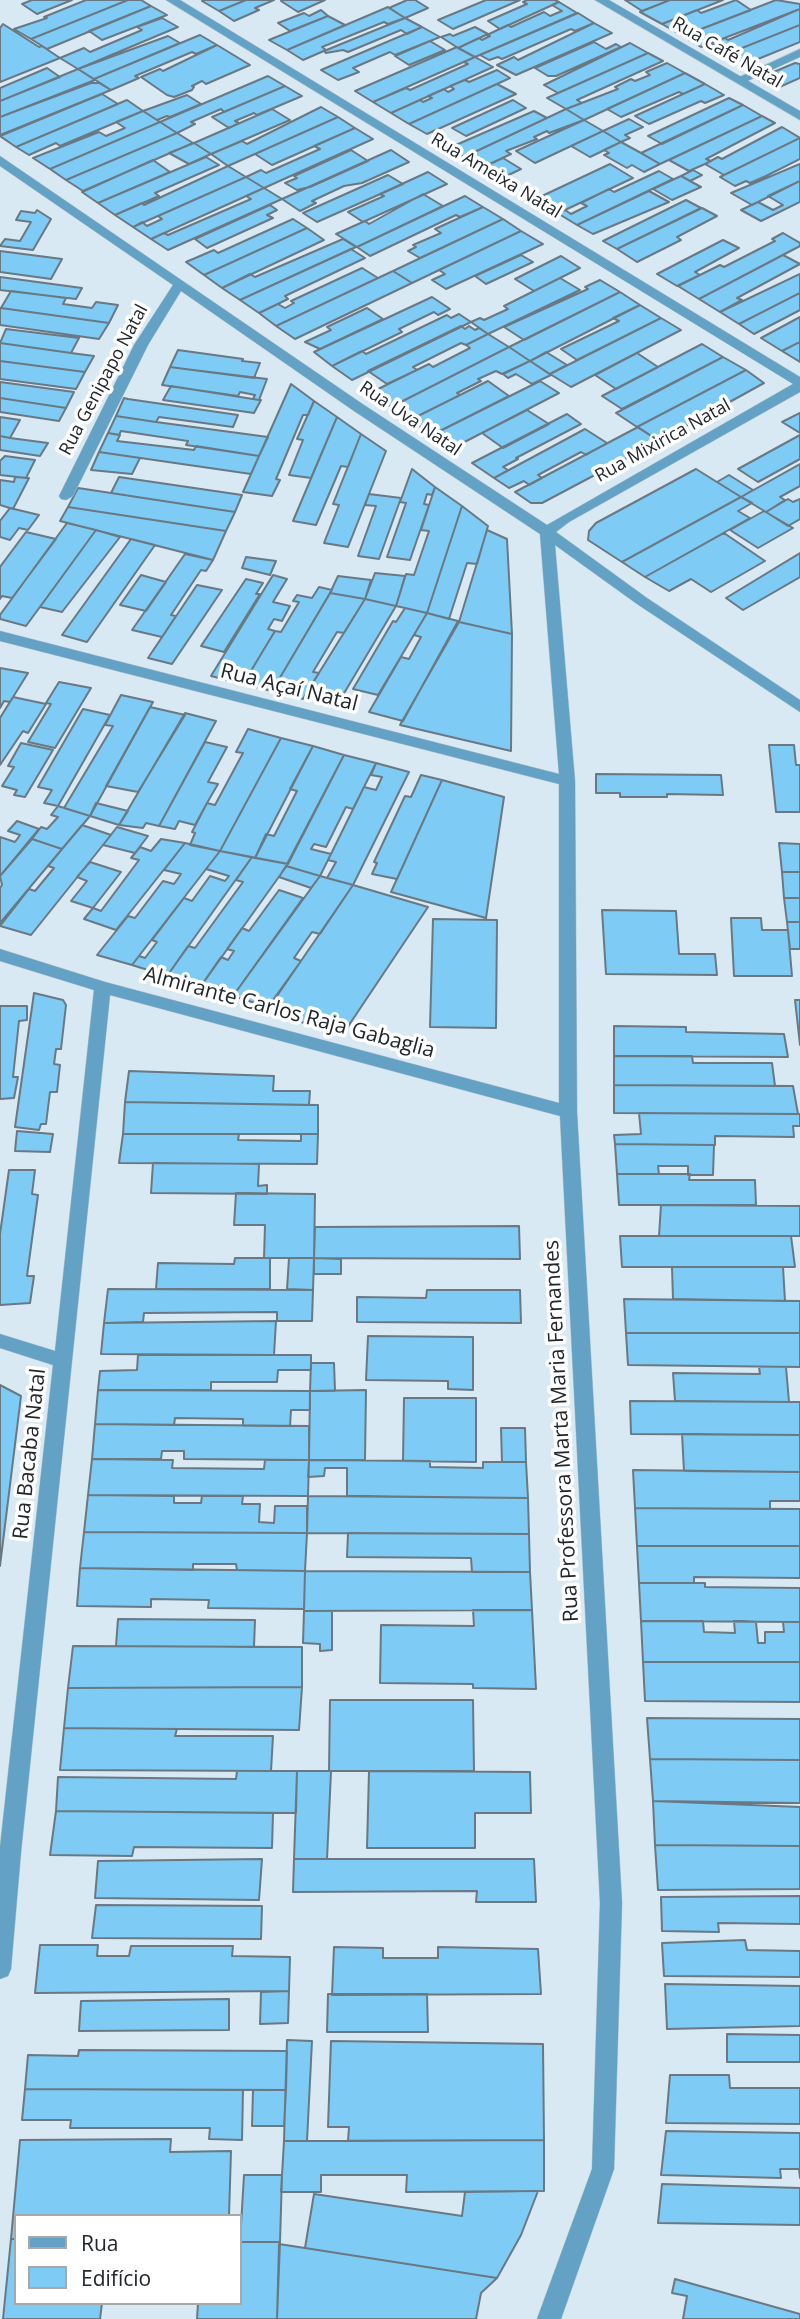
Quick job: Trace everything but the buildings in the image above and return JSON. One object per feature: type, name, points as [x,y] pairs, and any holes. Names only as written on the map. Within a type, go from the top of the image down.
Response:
[{"type":"street","name":"Rua Ameixa Natal","points":[[172,0],[800,384]]},
{"type":"street","name":"Rua Café Natal","points":[[601,0],[800,116]]},
{"type":"street","points":[[739,80],[800,54]]},
{"type":"street","name":"Rua Uva Natal","points":[[0,160],[179,285],[473,485],[547,532],[664,616],[800,707]]},
{"type":"street","name":"Rua Genipapo Natal","points":[[66,496],[141,345],[179,285]]},
{"type":"street","name":"Rua Mixirica Natal","points":[[547,532],[564,519],[800,384]]},
{"type":"street","name":"Rua Professora Marta Maria Fernandes","points":[[547,532],[567,781],[568,1112],[611,1903],[603,2169],[549,2319]]},
{"type":"street","name":"Rua Açaí Natal","points":[[0,636],[567,781]]},
{"type":"street","name":"Almirante Carlos Raja Gabaglia","points":[[0,955],[103,987],[568,1112]]},
{"type":"street","name":"Rua Bacaba Natal","points":[[0,1969],[5,1851],[63,1362],[103,987]]},
{"type":"street","points":[[0,1341],[63,1362]]}]
